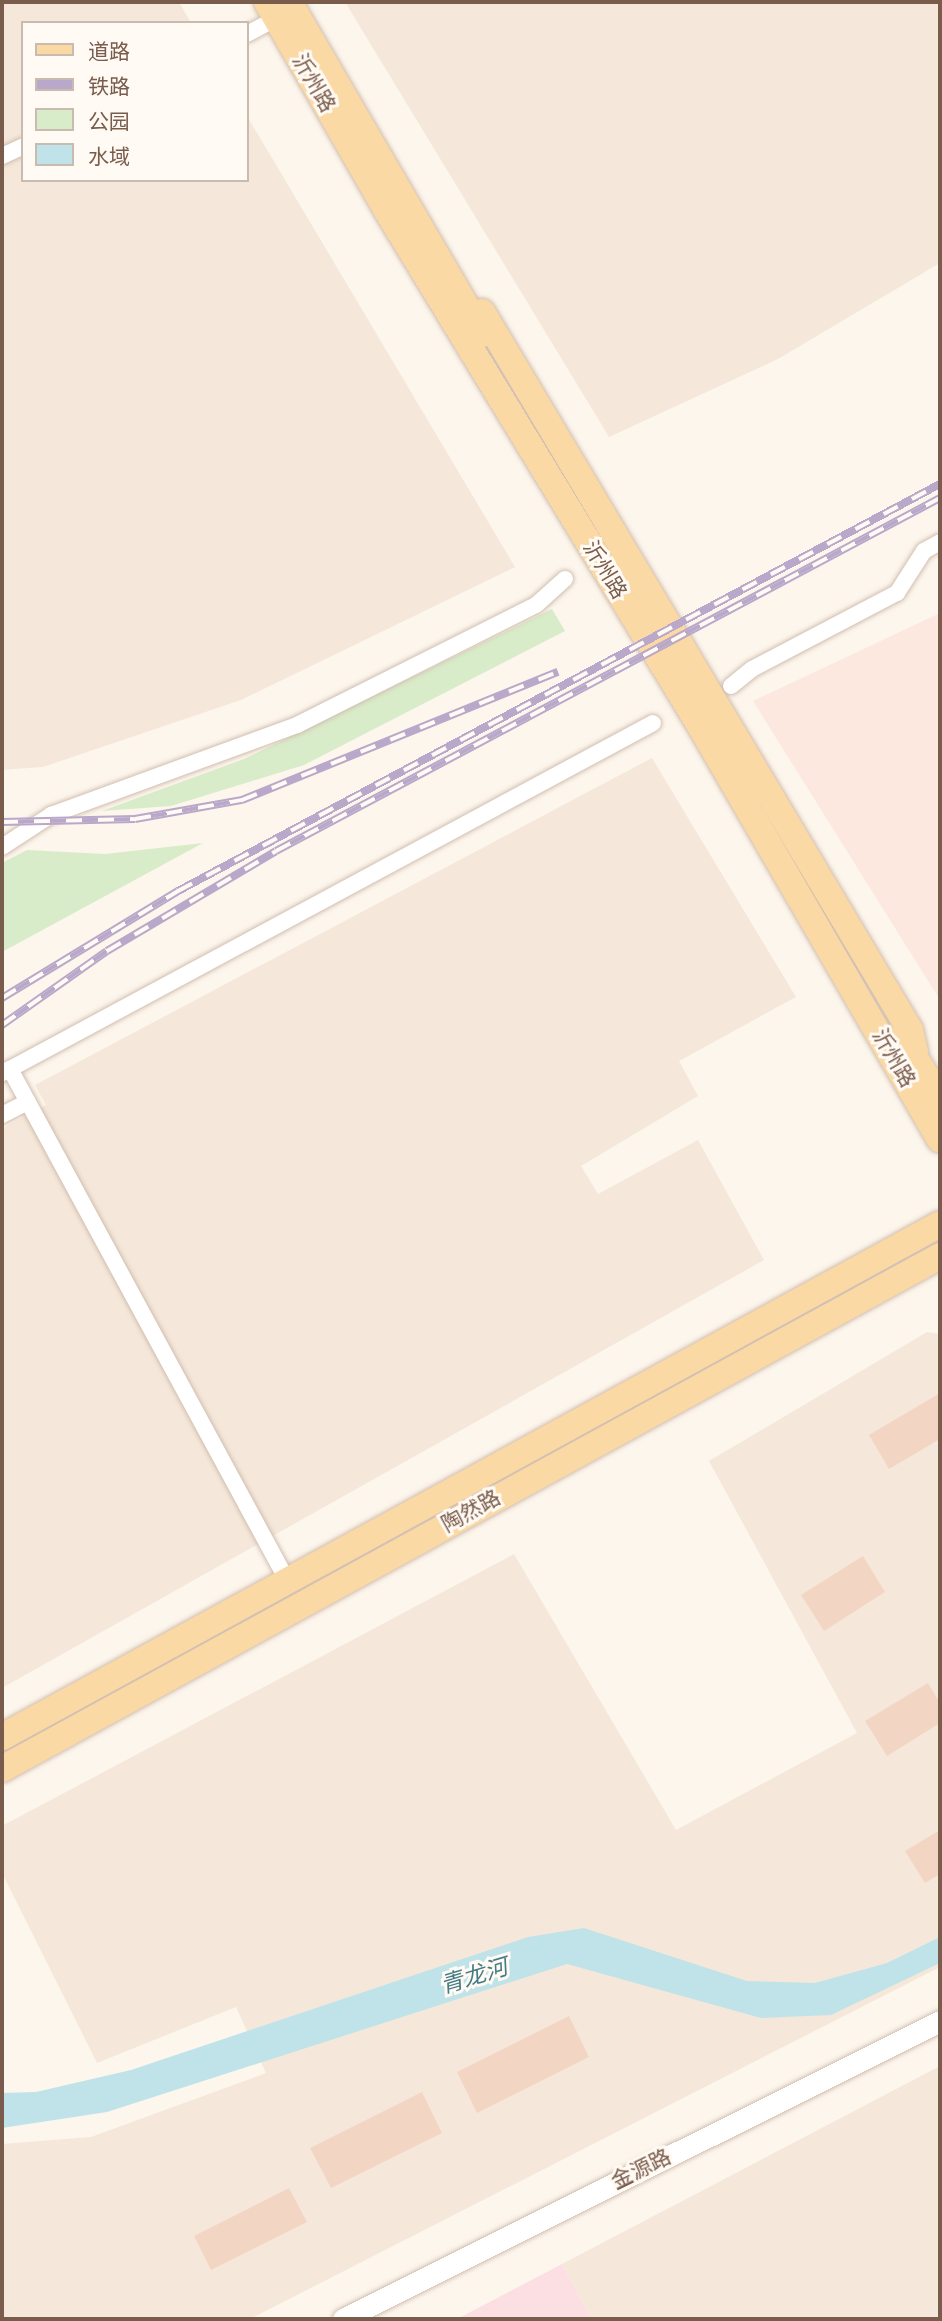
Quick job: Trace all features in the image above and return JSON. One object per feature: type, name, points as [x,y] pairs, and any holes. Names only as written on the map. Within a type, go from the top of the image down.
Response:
[{"type":"main road","name":"沂州路","points":[[278,7],[397,207]]},
{"type":"main road","points":[[397,207],[443,246],[707,688],[910,1030],[909,1066]]},
{"type":"main road","points":[[397,207],[404,260],[540,494],[871,1040],[909,1066]]},
{"type":"main road","name":"沂州路","points":[[909,1066],[940,1098]]},
{"type":"main road","name":"沂州路","points":[[909,1066],[940,1139]]},
{"type":"main road","name":"陶然路","points":[[2,1737],[940,1224]]},
{"type":"main road","name":"陶然路","points":[[2,1769],[940,1256]]},
{"type":"main road","points":[[354,1575],[327,1572],[412,1511]]},
{"type":"main road","points":[[195,1662],[261,1613],[234,1609]]},
{"type":"street","points":[[248,33],[278,7]]},
{"type":"street","points":[[2,156],[21,147]]},
{"type":"street","points":[[730,686],[752,669],[897,593],[924,551],[940,542]]},
{"type":"street","points":[[2,847],[51,815],[297,725],[536,605],[565,579]]},
{"type":"street","points":[[287,1580],[28,1102],[6,1071],[653,723]]},
{"type":"street","points":[[2,1115],[28,1102]]},
{"type":"street","name":"金源路","points":[[343,2319],[940,2021]]},
{"type":"shaded area","points":[[2,2],[179,2],[190,21],[21,21],[21,182],[248,182],[248,118],[515,567],[241,700],[43,767],[2,770]]},
{"type":"shaded area","points":[[345,2],[940,2],[940,263],[778,359],[609,437]]},
{"type":"shaded area","points":[[940,613],[940,1000],[753,701]]},
{"type":"shaded area","points":[[652,758],[796,997],[679,1061],[698,1096],[581,1166],[598,1194],[698,1140],[764,1260],[2,1688],[2,1129],[46,1105],[35,1085]]},
{"type":"shaded area","points":[[927,1332],[940,1334],[940,1967],[250,2319],[2,2319],[2,2144],[91,2137],[266,2073],[236,2007],[97,2063],[2,1873],[2,1826],[514,1554],[676,1830],[857,1733],[709,1461]]},
{"type":"shaded area","points":[[940,2066],[940,2319],[591,2319],[562,2264]]},
{"type":"shaded area","points":[[562,2264],[591,2319],[457,2319]]},
{"type":"green space","points":[[552,609],[565,631],[304,765],[171,806],[102,811],[244,759]]},
{"type":"green space","points":[[203,843],[2,952],[2,863],[27,850],[105,854]]},
{"type":"water","name":"青龙河","points":[[584,1928],[747,1981],[815,1983],[887,1963],[940,1937],[940,1963],[831,2015],[761,2018],[567,1964],[107,2112],[2,2128],[2,2093],[36,2092],[131,2070],[528,1937]]},
{"type":"building","points":[[940,1393],[940,1439],[889,1469],[869,1435]]},
{"type":"building","points":[[863,1556],[885,1592],[824,1631],[801,1595]]},
{"type":"building","points":[[928,1683],[940,1703],[940,1723],[887,1756],[865,1721]]},
{"type":"building","points":[[940,1830],[940,1874],[925,1883],[905,1851]]},
{"type":"building","points":[[569,2016],[589,2057],[477,2113],[457,2072]]},
{"type":"building","points":[[422,2092],[442,2133],[331,2188],[310,2148]]},
{"type":"building","points":[[289,2188],[307,2222],[211,2270],[194,2236]]},
{"type":"railway","points":[[2,998],[178,891],[940,484]]},
{"type":"railway","points":[[2,1025],[107,951],[276,851],[940,498]]},
{"type":"railway","points":[[2,822],[135,819],[242,800],[558,672]]}]
